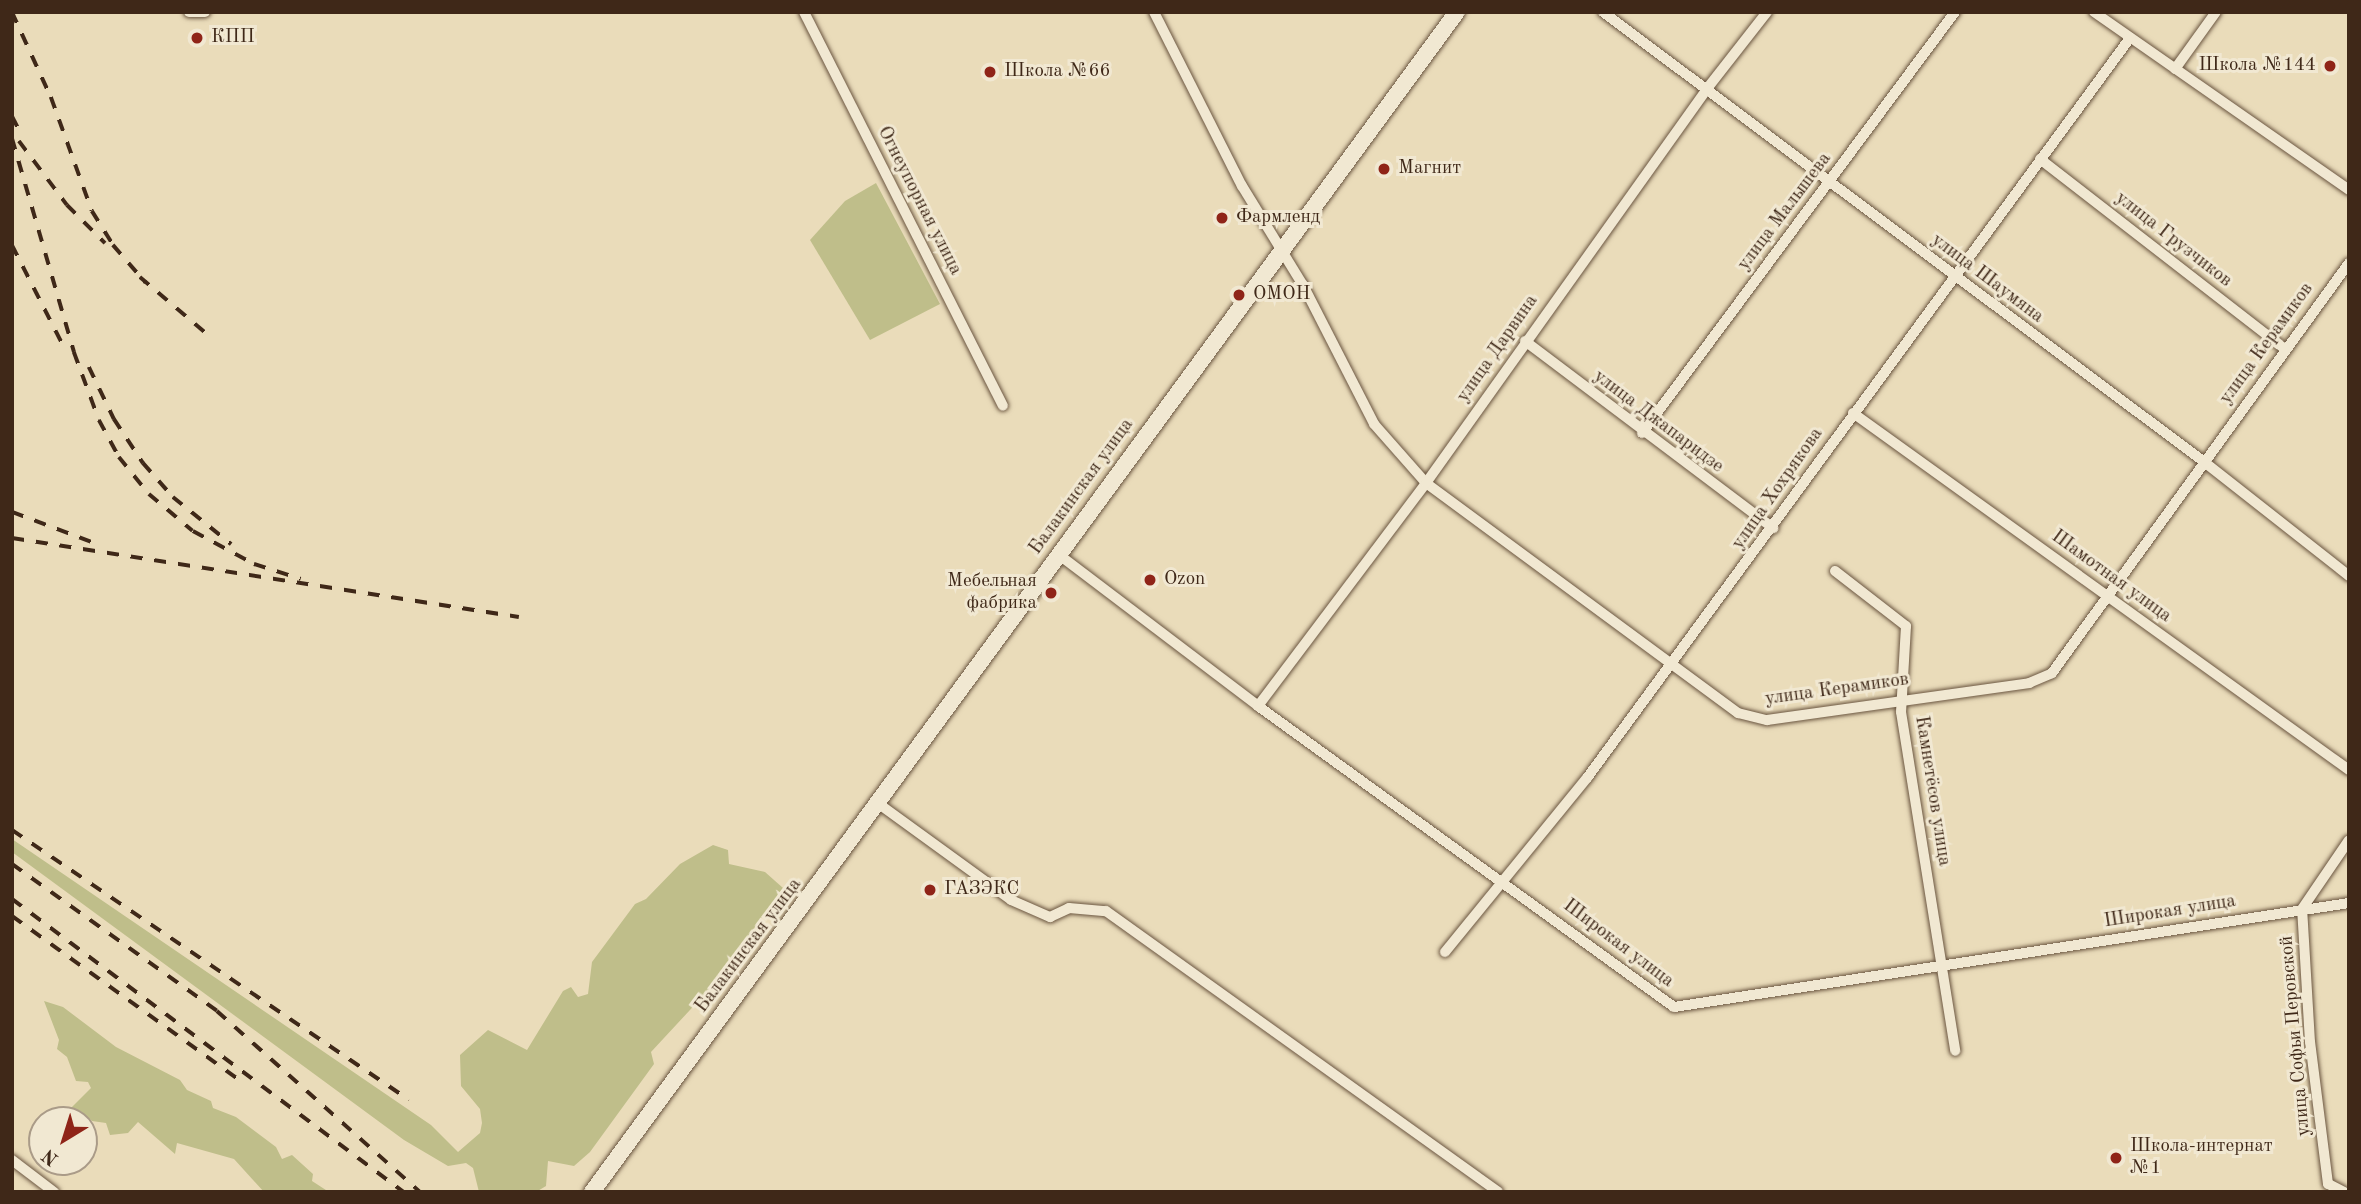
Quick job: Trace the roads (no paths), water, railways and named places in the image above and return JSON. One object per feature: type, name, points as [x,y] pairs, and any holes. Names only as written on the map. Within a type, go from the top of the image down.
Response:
[{"type":"main road","name":"Балакинская улица","points":[[592,1192],[1457,12]]},
{"type":"street","points":[[189,12],[205,12]]},
{"type":"street","name":"Огнеупорная улица","points":[[804,12],[1003,406]]},
{"type":"street","name":"улица Керамиков","points":[[1154,12],[1242,186],[1283,252],[1374,424],[1426,483],[1738,713],[1767,720],[1901,698],[2029,683],[2052,673],[2284,348],[2349,263]]},
{"type":"street","name":"улица Шаумяна","points":[[1603,12],[2203,461],[2349,576]]},
{"type":"street","name":"улица Дарвина","points":[[1258,706],[1426,483],[1706,90],[1767,12]]},
{"type":"street","name":"улица Малышева","points":[[1642,433],[1955,12]]},
{"type":"street","points":[[2094,12],[2349,191]]},
{"type":"street","points":[[2175,69],[2216,12]]},
{"type":"street","name":"улица Хохрякова","points":[[1445,952],[1504,881],[1671,665],[1773,528],[1952,275],[2130,38]]},
{"type":"street","name":"улица Грузчиков","points":[[2040,159],[2284,348]]},
{"type":"street","name":"улица Джапаридзе","points":[[1525,341],[1642,433],[1773,528]]},
{"type":"street","name":"Шамотная улица","points":[[1853,413],[2349,770]]},
{"type":"street","name":"Широкая улица","points":[[1058,554],[1258,706],[1504,881],[1674,1007],[2349,903]]},
{"type":"street","name":"Камнетёсов улица","points":[[1835,571],[1906,626],[1901,698],[1955,1051]]},
{"type":"street","points":[[879,804],[1012,900],[1050,917],[1069,908],[1106,911],[1498,1192]]},
{"type":"street","name":"улица Софьи Перовской","points":[[2344,1192],[2328,1184],[2310,1042],[2302,909],[2349,840]]},
{"type":"street","points":[[12,1160],[54,1192]]},
{"type":"railway","points":[[12,12],[51,97],[92,211],[113,245],[146,283]]},
{"type":"railway","points":[[12,116],[19,130]]},
{"type":"railway","points":[[12,138],[74,352],[99,420],[119,457],[149,494],[193,531],[254,564],[301,579]]},
{"type":"railway","points":[[19,141],[67,205],[105,243]]},
{"type":"railway","points":[[12,245],[66,351]]},
{"type":"railway","points":[[140,277],[207,334]]},
{"type":"railway","points":[[89,367],[114,419],[143,463],[173,497],[231,544]]},
{"type":"railway","points":[[12,512],[100,545]]},
{"type":"railway","points":[[12,538],[519,617]]},
{"type":"railway","points":[[12,830],[409,1100]]},
{"type":"railway","points":[[12,864],[217,1011],[420,1192]]},
{"type":"railway","points":[[12,899],[404,1192]]},
{"type":"railway","points":[[12,916],[242,1082]]},
{"type":"place","name":"КПП","points":[[197,38]]},
{"type":"place","name":"Школа №144","points":[[2330,66]]},
{"type":"place","name":"Школа №66","points":[[990,72]]},
{"type":"place","name":"Магнит","points":[[1384,169]]},
{"type":"place","name":"Фармленд","points":[[1222,218]]},
{"type":"place","name":"ОМОН","points":[[1239,295]]},
{"type":"place","name":"Ozon","points":[[1150,580]]},
{"type":"place","name":"Мебельная фабрика","points":[[1051,593]]},
{"type":"place","name":"ГАЗЭКС","points":[[930,890]]},
{"type":"place","name":"Школа-интернат №1","points":[[2116,1158]]}]
